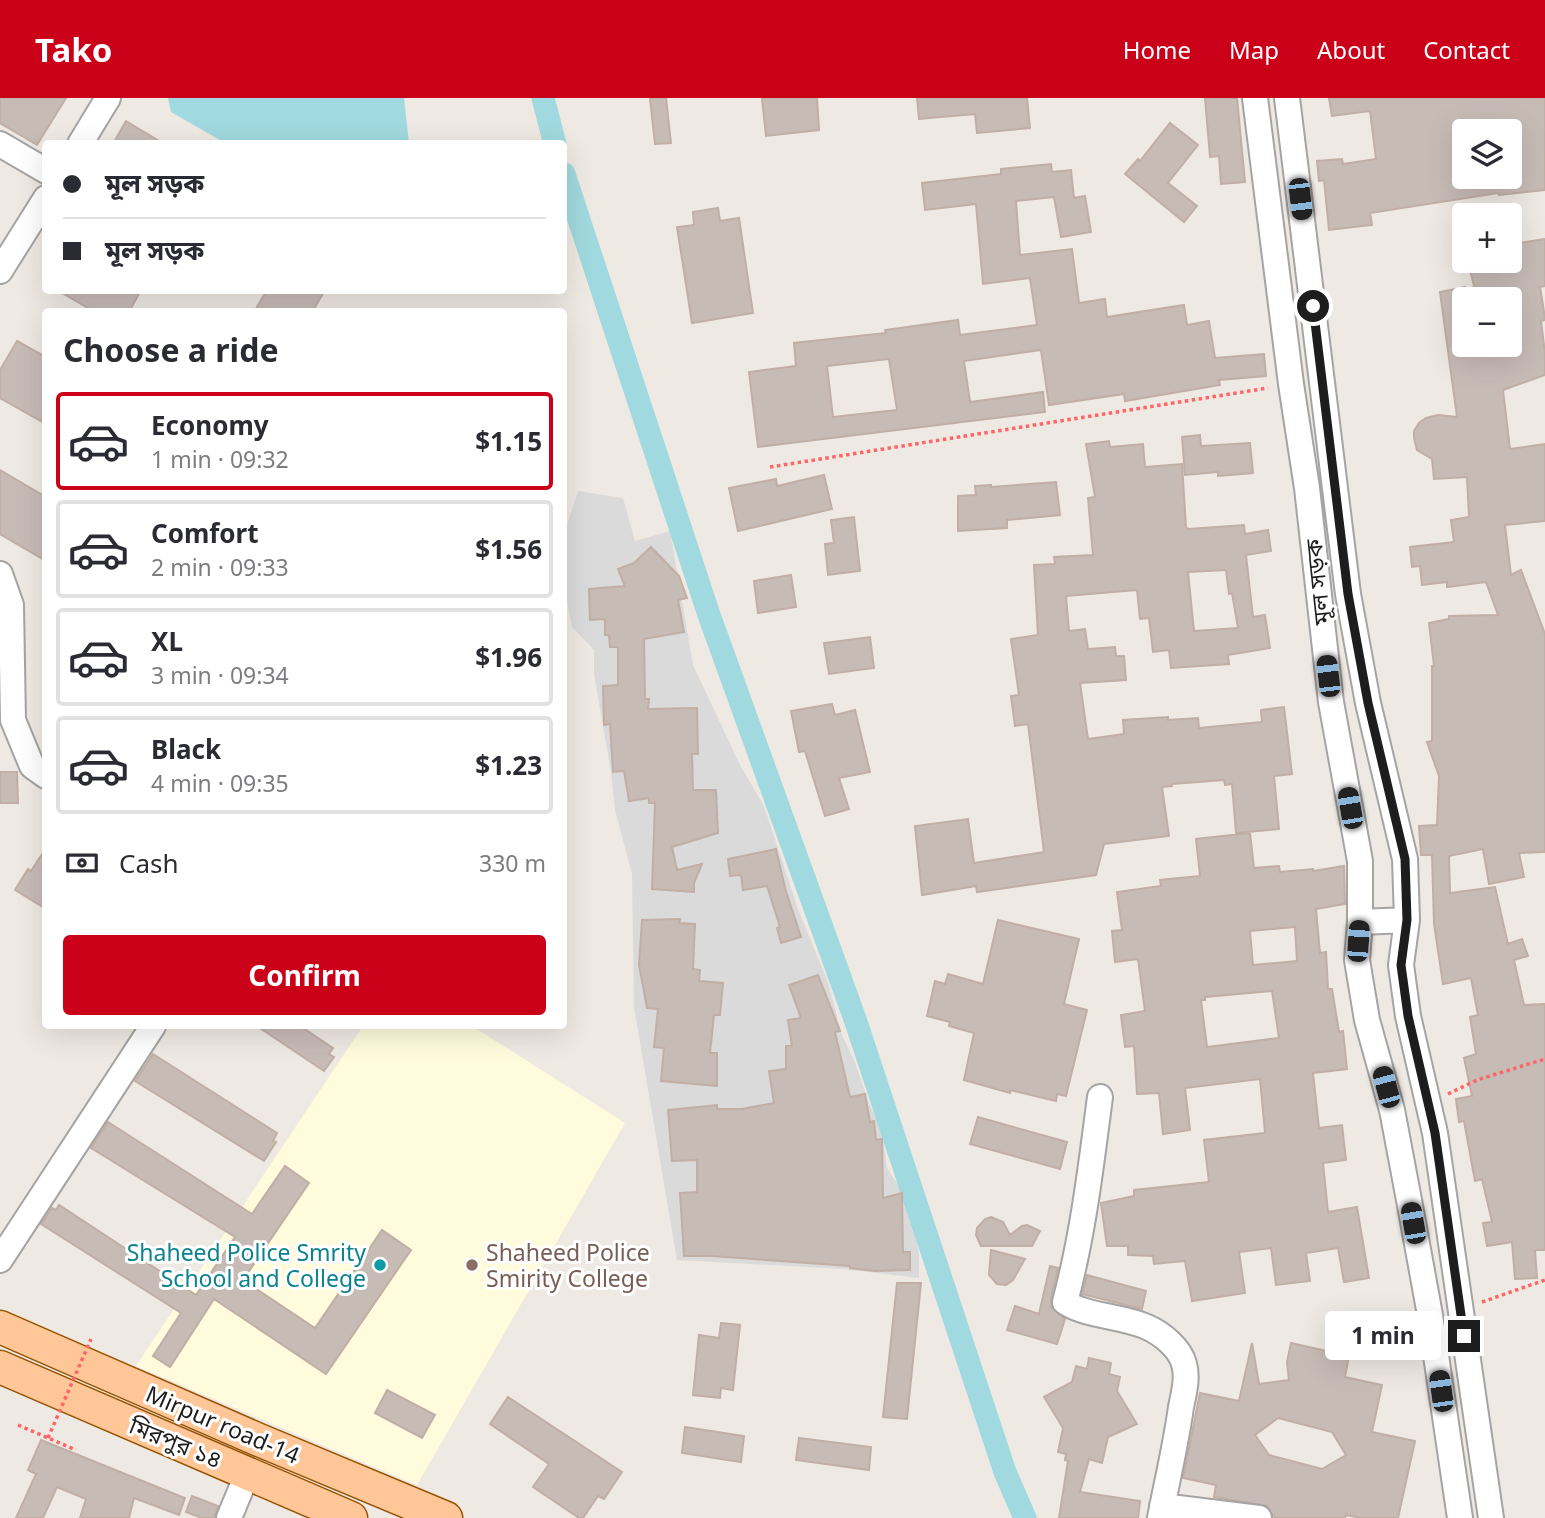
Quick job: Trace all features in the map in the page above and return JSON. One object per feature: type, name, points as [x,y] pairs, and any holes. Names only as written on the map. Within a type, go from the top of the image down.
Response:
[{"type":"main road","name":"Mirpur road-14","points":[[0,1327],[446,1518]]},
{"type":"main road","name":"মিরপুর ১৪","points":[[0,1367],[351,1518]]},
{"type":"street","points":[[82,140],[108,98]]},
{"type":"street","name":"মূল সড়ক","points":[[1255,98],[1291,384],[1307,488],[1331,702],[1360,861],[1357,960],[1367,1020],[1392,1110],[1412,1212],[1460,1518]]},
{"type":"street","name":"মূল সড়ক","points":[[1287,98],[1348,594],[1368,703],[1405,859],[1407,920],[1401,965],[1408,1016],[1435,1133],[1490,1518]]},
{"type":"street","points":[[0,144],[42,169]]},
{"type":"street","points":[[1261,150],[1294,146]]},
{"type":"street","points":[[0,271],[42,204]]},
{"type":"street","points":[[0,574],[10,605],[13,720],[32,766],[42,773]]},
{"type":"street","points":[[1360,922],[1407,920]]},
{"type":"street","points":[[0,1260],[151,1029]]},
{"type":"street","points":[[1100,1097],[1091,1170],[1065,1303],[1074,1309],[1118,1317],[1150,1327],[1170,1342],[1184,1363],[1185,1383],[1180,1419],[1161,1512],[1259,1518]]},
{"type":"street","points":[[229,1518],[248,1472]]},
{"type":"path","points":[[770,467],[1291,384]]},
{"type":"path","points":[[1427,1104],[1477,1080],[1545,1059]]},
{"type":"path","points":[[1460,1310],[1545,1280]]},
{"type":"path","points":[[48,1438],[91,1339]]},
{"type":"path","points":[[18,1425],[75,1450]]},
{"type":"shaded area","points":[[578,491],[623,498],[635,541],[670,531],[693,665],[740,765],[764,806],[799,912],[828,982],[842,1035],[882,1131],[887,1168],[903,1192],[915,1229],[919,1278],[843,1269],[677,1260],[634,1007],[632,874],[615,810],[594,674],[594,650],[572,627],[567,602],[567,525]]},
{"type":"shaded area","name":"Shaheed Police Smirity College","points":[[361,1029],[477,1029],[625,1123],[417,1485],[136,1366]],"holes":[[[285,1166],[309,1183],[243,1280],[315,1328],[382,1230],[411,1250],[326,1374],[200,1289]],[[187,1304],[204,1315],[169,1367],[153,1356]],[[387,1390],[435,1415],[423,1438],[375,1413]]]},
{"type":"water","points":[[168,98],[404,98],[409,140],[220,140],[171,112]]},
{"type":"building","points":[[0,98],[66,98],[37,145],[0,123]]},
{"type":"building","points":[[650,98],[666,98],[671,143],[655,144]]},
{"type":"building","points":[[762,98],[817,98],[819,130],[766,136]]},
{"type":"building","points":[[917,98],[1027,98],[1030,128],[977,133],[975,114],[919,119]]},
{"type":"building","points":[[1205,98],[1237,98],[1245,182],[1221,184],[1219,156],[1210,157]]},
{"type":"building","points":[[1329,98],[1545,98],[1545,190],[1498,193],[1370,213],[1372,225],[1329,230],[1324,180],[1319,181],[1317,161],[1342,159],[1343,164],[1376,159],[1370,111],[1332,116]]},
{"type":"building","points":[[126,121],[157,140],[115,140]]},
{"type":"building","points":[[1170,123],[1198,145],[1168,183],[1197,206],[1184,222],[1125,174],[1138,159],[1140,161]]},
{"type":"building","points":[[1051,164],[1052,172],[1071,170],[1074,198],[1085,196],[1091,232],[1061,237],[1054,197],[1016,201],[1020,255],[1072,249],[1079,303],[1105,299],[1107,317],[1184,305],[1187,325],[1209,321],[1215,358],[1264,354],[1266,376],[1219,380],[1220,385],[1125,401],[1124,394],[1049,405],[1041,350],[964,361],[970,402],[1043,392],[1045,412],[758,447],[749,372],[796,366],[794,343],[886,333],[885,330],[958,320],[960,335],[1037,325],[1030,278],[983,284],[976,204],[925,210],[922,183],[1001,174],[1001,169]],"holes":[[[889,359],[897,410],[833,417],[827,366]]]},
{"type":"building","points":[[718,208],[720,221],[739,218],[753,313],[692,323],[677,227],[694,225],[693,212]]},
{"type":"building","points":[[1545,239],[1545,286],[1540,287],[1545,318],[1541,321],[1545,375],[1503,390],[1510,449],[1545,444],[1545,521],[1505,525],[1511,575],[1521,570],[1545,634],[1545,852],[1519,853],[1524,877],[1489,884],[1483,849],[1449,856],[1450,893],[1495,887],[1508,944],[1522,939],[1528,956],[1514,960],[1524,1005],[1545,1004],[1545,1250],[1535,1250],[1537,1278],[1515,1279],[1512,1242],[1487,1246],[1483,1223],[1492,1222],[1482,1179],[1475,1181],[1464,1121],[1459,1122],[1456,1099],[1472,1096],[1464,1058],[1476,1054],[1470,1017],[1478,1015],[1471,978],[1443,984],[1434,924],[1432,855],[1421,855],[1419,826],[1437,825],[1439,776],[1427,742],[1432,741],[1434,666],[1429,623],[1449,619],[1449,616],[1498,615],[1486,582],[1447,587],[1447,582],[1422,585],[1420,566],[1412,567],[1410,547],[1454,542],[1451,520],[1469,517],[1467,477],[1434,479],[1432,459],[1417,450],[1414,438],[1414,431],[1426,418],[1438,415],[1457,417],[1440,292],[1452,290],[1452,357],[1522,357],[1522,287],[1474,287],[1471,273],[1522,273],[1522,243]]},
{"type":"building","points":[[64,294],[139,294],[131,308],[88,308]]},
{"type":"building","points":[[265,294],[323,294],[314,308],[256,308]]},
{"type":"building","points":[[17,341],[42,355],[42,422],[0,398],[0,370]]},
{"type":"building","points":[[1200,435],[1201,446],[1250,443],[1253,473],[1185,475],[1182,437]]},
{"type":"building","points":[[1109,441],[1110,447],[1143,444],[1145,467],[1182,464],[1188,529],[1244,525],[1245,534],[1268,530],[1271,551],[1246,555],[1253,617],[1265,615],[1270,648],[1228,655],[1229,664],[1171,668],[1169,650],[1153,652],[1149,618],[1140,619],[1137,590],[1066,596],[1069,631],[1085,629],[1088,649],[1115,647],[1116,656],[1124,656],[1126,680],[1080,683],[1088,739],[1124,734],[1123,720],[1198,718],[1199,728],[1262,722],[1261,710],[1284,707],[1292,774],[1274,776],[1279,829],[1236,833],[1232,784],[1225,785],[1224,780],[1172,784],[1162,787],[1169,836],[1104,844],[1096,875],[977,892],[976,886],[922,895],[915,826],[968,819],[974,863],[1044,852],[1028,724],[1015,726],[1011,696],[1019,695],[1011,639],[1038,635],[1034,565],[1055,564],[1054,557],[1093,555],[1088,498],[1095,497],[1086,444]],"holes":[[[1226,570],[1229,594],[1232,593],[1238,628],[1194,631],[1188,572]]]},
{"type":"building","points":[[0,470],[42,495],[42,559],[0,534]]},
{"type":"building","points":[[824,475],[832,509],[738,531],[729,488],[776,479],[777,486]]},
{"type":"building","points":[[1056,482],[1060,515],[1007,520],[1007,528],[958,531],[958,496],[976,495],[975,486]]},
{"type":"building","points":[[854,517],[860,571],[828,575],[825,544],[834,543],[831,520]]},
{"type":"building","points":[[651,547],[679,576],[687,598],[678,600],[684,632],[644,639],[645,699],[649,699],[648,709],[697,708],[698,754],[692,754],[693,790],[716,790],[718,833],[672,847],[677,870],[702,864],[694,883],[694,892],[652,889],[655,803],[649,803],[649,798],[629,801],[624,771],[613,772],[610,724],[604,725],[603,686],[618,685],[618,647],[610,647],[609,635],[605,635],[605,619],[590,620],[589,589],[625,586],[618,569],[634,563]]},
{"type":"building","points":[[791,575],[796,607],[758,613],[754,581]]},
{"type":"building","points":[[870,637],[874,668],[829,674],[824,643]]},
{"type":"building","points":[[832,704],[835,715],[855,710],[870,772],[839,778],[849,809],[825,816],[805,751],[799,752],[791,711]]},
{"type":"building","points":[[0,772],[17,772],[18,803],[0,803]]},
{"type":"building","points":[[1250,833],[1254,868],[1279,866],[1280,872],[1344,866],[1345,904],[1316,909],[1320,953],[1326,952],[1328,989],[1332,989],[1339,1032],[1343,1031],[1347,1069],[1313,1073],[1319,1128],[1342,1125],[1346,1160],[1323,1163],[1328,1212],[1357,1207],[1369,1278],[1344,1282],[1338,1248],[1306,1253],[1310,1281],[1276,1285],[1271,1248],[1239,1252],[1245,1293],[1192,1301],[1185,1261],[1154,1264],[1153,1256],[1128,1255],[1128,1246],[1107,1246],[1101,1203],[1134,1196],[1134,1190],[1209,1182],[1204,1140],[1265,1133],[1260,1079],[1185,1088],[1190,1130],[1163,1134],[1159,1093],[1137,1094],[1134,1046],[1125,1047],[1121,1015],[1145,1011],[1138,959],[1115,962],[1112,931],[1122,930],[1117,892],[1161,886],[1160,880],[1200,876],[1196,839]],"holes":[[[1295,927],[1297,961],[1253,965],[1250,931]],[[1272,991],[1279,1038],[1207,1047],[1201,1000],[1205,1000],[1205,997]]]},
{"type":"building","points":[[776,849],[801,937],[781,943],[777,928],[780,927],[767,886],[743,890],[741,875],[730,876],[728,859]]},
{"type":"building","points":[[42,854],[42,907],[15,890],[28,869],[31,871]]},
{"type":"building","points":[[680,919],[679,923],[695,924],[693,969],[700,970],[699,981],[723,983],[720,1015],[714,1015],[710,1053],[717,1053],[717,1086],[661,1081],[664,1048],[654,1047],[658,1009],[647,1008],[639,965],[642,920]]},
{"type":"building","points":[[998,920],[1079,939],[1064,1004],[1087,1010],[1066,1096],[1057,1094],[1056,1101],[1010,1090],[1010,1093],[964,1080],[974,1033],[949,1026],[950,1022],[927,1016],[935,981],[945,984],[948,974],[983,984]]},
{"type":"building","points":[[818,975],[840,1031],[835,1032],[850,1097],[865,1094],[870,1122],[874,1121],[876,1140],[882,1139],[883,1198],[902,1193],[903,1252],[910,1252],[910,1270],[875,1271],[850,1266],[684,1256],[680,1193],[697,1192],[697,1160],[672,1161],[668,1110],[717,1105],[717,1109],[742,1109],[774,1103],[769,1071],[786,1069],[786,1046],[792,1046],[788,1020],[801,1018],[789,985]]},
{"type":"building","points":[[261,1029],[304,1029],[333,1048],[329,1054],[334,1057],[324,1071]]},
{"type":"building","points":[[153,1054],[277,1133],[273,1141],[276,1142],[264,1161],[135,1081]]},
{"type":"building","points":[[978,1117],[1067,1142],[1060,1169],[970,1144]]},
{"type":"building","points":[[108,1122],[252,1214],[285,1166],[309,1183],[243,1280],[315,1328],[382,1230],[411,1250],[326,1374],[214,1299],[170,1367],[153,1356],[181,1313],[41,1224],[52,1208],[56,1210],[59,1205],[196,1295],[235,1237],[91,1148]]},
{"type":"building","points":[[991,1217],[1003,1222],[1010,1235],[1027,1225],[1040,1231],[1032,1246],[981,1246],[976,1235],[977,1228],[985,1219]]},
{"type":"building","points":[[991,1250],[1025,1259],[1013,1280],[1006,1285],[997,1284],[989,1275]]},
{"type":"building","points":[[1050,1266],[1058,1268],[1051,1307],[1065,1319],[1057,1344],[1007,1330],[1015,1306],[1039,1314]]},
{"type":"building","points":[[1087,1275],[1146,1291],[1142,1309],[1082,1294]]},
{"type":"building","points":[[897,1283],[921,1283],[907,1419],[883,1417]]},
{"type":"building","points":[[721,1323],[740,1325],[733,1390],[721,1388],[720,1398],[693,1395],[699,1335],[719,1338]]},
{"type":"building","points":[[1252,1343],[1259,1384],[1289,1380],[1287,1362],[1291,1343],[1349,1356],[1345,1377],[1382,1385],[1372,1432],[1415,1441],[1398,1518],[1346,1515],[1345,1518],[1277,1518],[1267,1506],[1214,1497],[1216,1485],[1183,1478],[1200,1393],[1239,1401]],"holes":[[[1278,1418],[1332,1432],[1346,1455],[1322,1469],[1269,1455],[1255,1435]]]},
{"type":"building","points":[[1089,1358],[1111,1363],[1109,1374],[1120,1377],[1117,1391],[1137,1424],[1108,1437],[1102,1463],[1089,1459],[1080,1492],[1140,1501],[1138,1518],[1059,1518],[1068,1461],[1065,1460],[1066,1454],[1058,1452],[1063,1428],[1044,1397],[1072,1382],[1076,1366],[1087,1369]]},
{"type":"building","points":[[387,1390],[435,1415],[422,1438],[375,1413]]},
{"type":"building","points":[[508,1397],[622,1472],[604,1499],[598,1496],[583,1518],[579,1518],[533,1487],[549,1464],[490,1424]]},
{"type":"building","points":[[685,1427],[744,1436],[741,1462],[682,1453]]},
{"type":"building","points":[[799,1438],[871,1447],[869,1470],[796,1460]]},
{"type":"building","points":[[41,1440],[185,1498],[179,1515],[134,1498],[129,1518],[80,1518],[86,1499],[57,1487],[43,1518],[16,1518],[36,1474],[28,1470]]},
{"type":"building","points":[[192,1496],[218,1506],[214,1518],[202,1518],[186,1512]]},
{"type":"waterway","points":[[543,98],[554,140]]},
{"type":"waterway","points":[[567,183],[709,615],[855,1019],[1005,1472],[1025,1518]]},
{"type":"place","name":"Shaheed Police Smrity School and College","points":[[380,1265]]},
{"type":"place","name":"Shaheed Police Smirity College","points":[[472,1265]]},
{"type":"route","points":[[1313,306],[1348,594],[1368,703],[1405,859],[1407,920],[1401,965],[1408,1016],[1435,1133],[1464,1336]]}]
